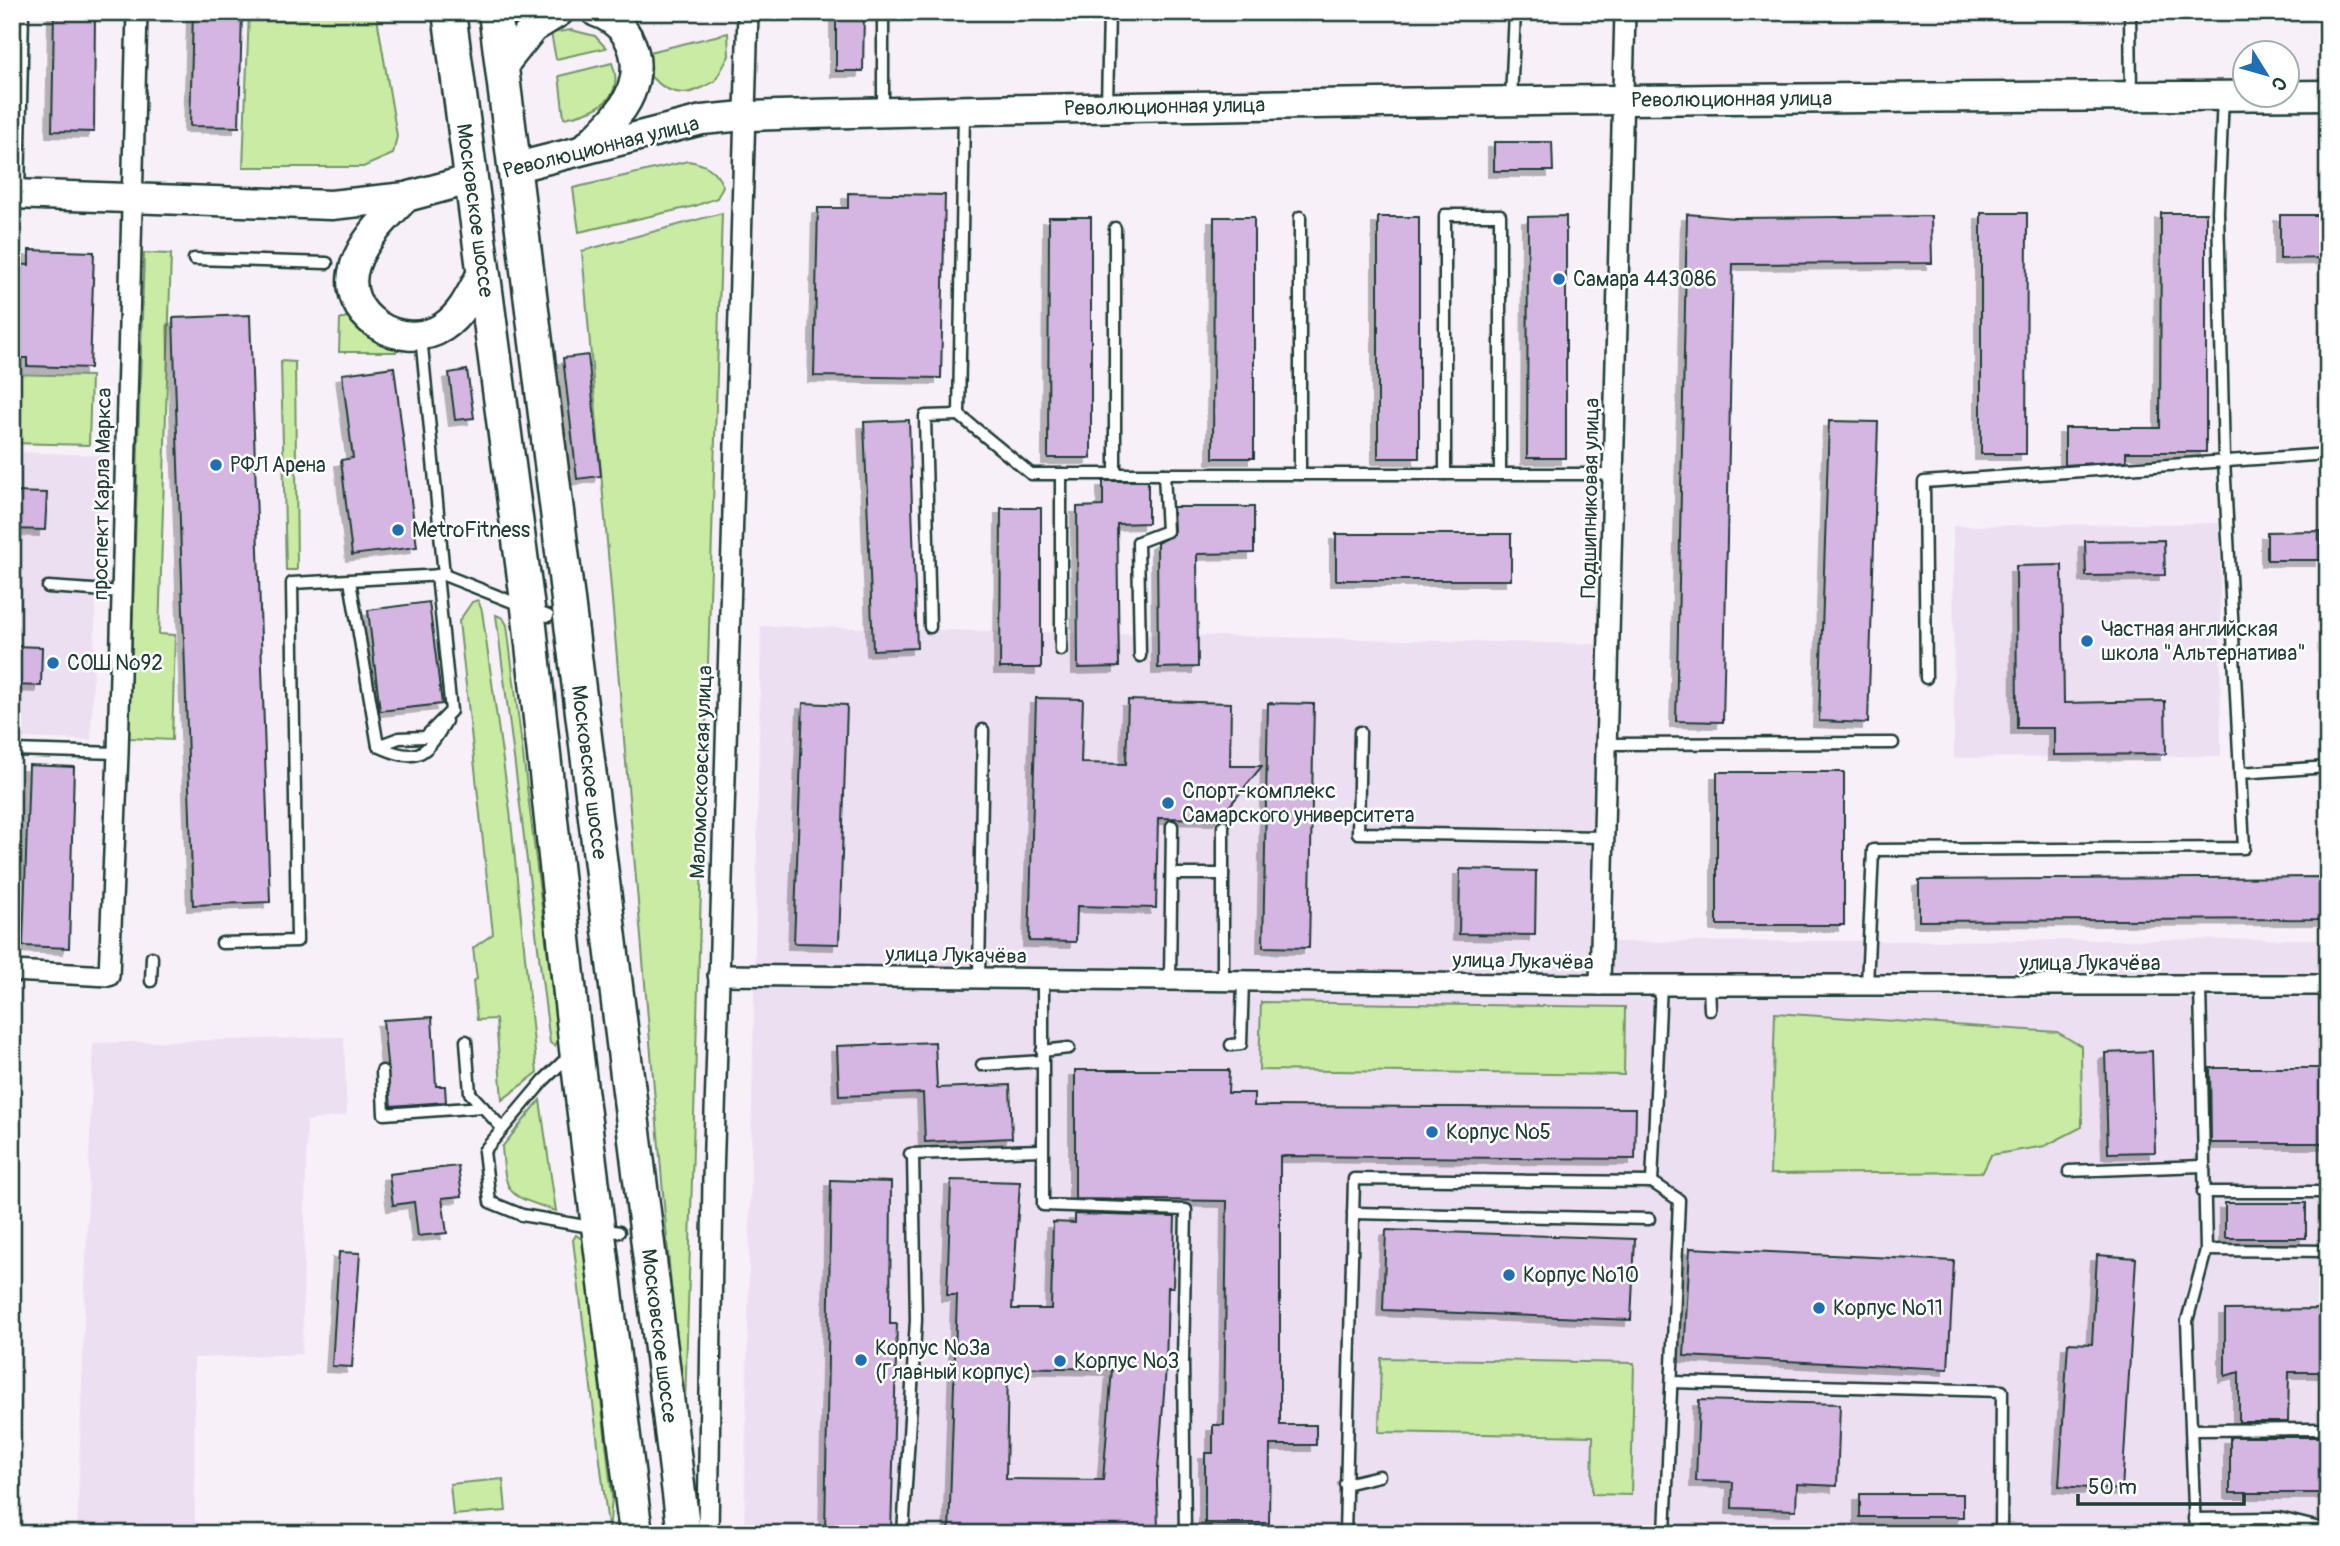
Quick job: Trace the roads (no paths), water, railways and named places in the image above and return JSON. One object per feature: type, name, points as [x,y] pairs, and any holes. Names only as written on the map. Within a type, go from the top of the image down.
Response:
[{"type":"main road","name":"Московское шоссе","points":[[449,12],[491,174],[538,612],[610,1231],[636,1534]]},
{"type":"main road","name":"Московское шоссе","points":[[470,12],[684,1534]]},
{"type":"main road","name":"Московское шоссе","points":[[495,12],[501,68],[482,271],[538,612],[581,1044],[656,1534]]},
{"type":"main road","points":[[482,101],[501,68],[533,29],[559,12]]},
{"type":"main road","points":[[584,149],[624,106],[633,87],[635,67],[630,37],[619,25],[596,12]]},
{"type":"main road","name":"Революционная улица","points":[[15,194],[331,205],[406,197],[702,120],[744,116],[1107,106],[2328,96]]},
{"type":"main road","points":[[406,197],[364,248],[355,266],[353,285],[358,304],[371,321],[395,334],[421,336],[444,327],[455,317],[498,243]]},
{"type":"street","name":"проспект Карла Маркса","points":[[12,971],[109,976],[118,753],[137,12]]},
{"type":"street","name":"Маломосковская улица","points":[[708,1534],[718,975],[748,12]]},
{"type":"street","name":"Подшипниковая улица","points":[[1600,985],[1625,12]]},
{"type":"street","name":"улица Лукачёва","points":[[718,975],[1600,985],[2328,985]]},
{"type":"lane","points":[[15,194],[17,48],[23,12]]},
{"type":"lane","points":[[883,12],[883,112]]},
{"type":"lane","points":[[1107,106],[1110,12]]},
{"type":"lane","points":[[1511,102],[1516,12]]},
{"type":"lane","points":[[2130,12],[2131,98]]},
{"type":"lane","points":[[1867,985],[1873,850],[2244,848],[2224,459],[2218,212],[2223,96]]},
{"type":"lane","points":[[959,415],[964,109]]},
{"type":"lane","points":[[1445,474],[1445,215],[1500,215],[1500,474]]},
{"type":"lane","points":[[1300,217],[1300,474]]},
{"type":"lane","points":[[1115,228],[1115,474]]},
{"type":"lane","points":[[194,258],[327,263]]},
{"type":"lane","points":[[378,746],[399,756],[421,753],[432,746],[451,711],[421,336]]},
{"type":"lane","points":[[930,627],[925,415],[959,415],[1031,474],[1613,474]]},
{"type":"lane","points":[[1926,678],[1924,482],[2224,459],[2328,454]]},
{"type":"lane","points":[[1060,650],[1061,474]]},
{"type":"lane","points":[[1140,656],[1138,542],[1167,531],[1164,474]]},
{"type":"lane","points":[[222,943],[297,941],[292,583],[441,575],[538,612]]},
{"type":"lane","points":[[350,581],[378,746]]},
{"type":"lane","points":[[48,587],[122,592]]},
{"type":"lane","points":[[378,746],[399,738],[425,737],[451,711]]},
{"type":"lane","points":[[979,978],[984,730]]},
{"type":"lane","points":[[1360,732],[1357,833],[1604,837]]},
{"type":"lane","points":[[1606,744],[1893,743]]},
{"type":"lane","points":[[12,750],[118,753]]},
{"type":"lane","points":[[2240,773],[2328,767]]},
{"type":"lane","points":[[1170,980],[1172,826]]},
{"type":"lane","points":[[1223,826],[1223,981]]},
{"type":"lane","points":[[1172,874],[1223,874]]},
{"type":"lane","points":[[151,981],[152,957]]},
{"type":"lane","points":[[1043,979],[1043,1205],[1185,1210],[1185,1534]]},
{"type":"lane","points":[[1231,1045],[1241,1044],[1243,981]]},
{"type":"lane","points":[[1652,1182],[1661,983]]},
{"type":"lane","points":[[1709,984],[1710,1010]]},
{"type":"lane","points":[[2195,1534],[2187,1321],[2206,1250],[2200,987]]},
{"type":"lane","points":[[466,1041],[470,1093],[501,1128]]},
{"type":"lane","points":[[581,1044],[501,1128],[484,1151],[490,1202],[522,1215],[610,1231]]},
{"type":"lane","points":[[982,1065],[1042,1056],[1069,1048]]},
{"type":"lane","points":[[382,1071],[384,1114],[483,1107]]},
{"type":"lane","points":[[904,1534],[916,1320],[912,1154],[1042,1150]]},
{"type":"lane","points":[[2069,1171],[2202,1166]]},
{"type":"lane","points":[[1345,1534],[1354,1179],[1652,1182],[1679,1200],[1665,1534]]},
{"type":"lane","points":[[2203,1192],[2328,1192]]},
{"type":"lane","points":[[1353,1213],[1649,1219]]},
{"type":"lane","points":[[2206,1250],[2328,1251]]},
{"type":"lane","points":[[1672,1382],[2002,1391],[2001,1534]]},
{"type":"lane","points":[[2193,1430],[2328,1429]]},
{"type":"lane","points":[[1345,1484],[1379,1476]]},
{"type":"lane","points":[[2194,1519],[2279,1518],[2328,1530]]},
{"type":"place","name":"Самара 443086","points":[[1559,279]]},
{"type":"place","name":"РФЛ Арена","points":[[216,465]]},
{"type":"place","name":"MetroFitness","points":[[398,530]]},
{"type":"place","name":"Частная английская школа \"Альтернатива\"","points":[[2087,641]]},
{"type":"place","name":"СОШ №92","points":[[53,663]]},
{"type":"place","name":"Спорт-комплекс Самарского университета","points":[[1168,803]]},
{"type":"place","name":"Корпус №5","points":[[1432,1132]]},
{"type":"place","name":"Корпус №10","points":[[1509,1275]]},
{"type":"place","name":"Корпус №11","points":[[1819,1308]]},
{"type":"place","name":"Корпус №3a (Главный корпус)","points":[[861,1360]]},
{"type":"place","name":"Корпус №3","points":[[1060,1361]]}]
